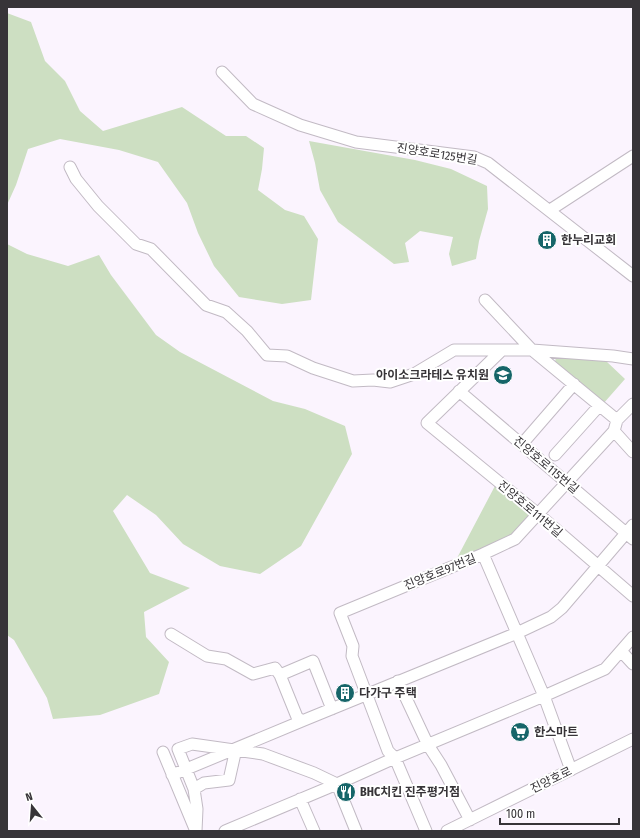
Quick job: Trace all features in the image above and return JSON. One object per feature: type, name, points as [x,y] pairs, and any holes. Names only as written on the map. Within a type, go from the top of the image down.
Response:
[{"type":"street","name":"진양호로125번길","points":[[222,72],[253,104],[300,125],[356,142],[474,157],[488,163],[633,276]]},
{"type":"street","points":[[550,210],[633,156]]},
{"type":"street","points":[[70,167],[76,179],[98,206],[136,244],[151,249],[206,305],[226,312],[247,331],[267,355],[287,356],[313,368],[352,381],[373,380],[390,382],[414,374],[454,350],[532,350],[613,356],[633,359]]},
{"type":"street","points":[[485,300],[532,350],[599,406],[633,452]]},
{"type":"street","points":[[459,391],[502,350]]},
{"type":"street","points":[[522,444],[574,384]]},
{"type":"street","name":"진양호로111번길","points":[[459,391],[427,423],[538,514],[633,596]]},
{"type":"street","name":"진양호로115번길","points":[[459,391],[566,482],[631,532]]},
{"type":"street","points":[[483,554],[515,539],[633,404]]},
{"type":"street","points":[[555,455],[599,406]]},
{"type":"street","points":[[172,774],[187,770],[551,617],[562,608],[598,566],[631,532]]},
{"type":"street","name":"진양호로97번길","points":[[366,694],[352,656],[353,646],[340,613],[483,554],[544,696],[571,770]]},
{"type":"street","points":[[171,634],[207,656],[226,659],[253,674],[275,668],[280,675],[297,717],[302,721]]},
{"type":"street","points":[[225,831],[544,696],[605,668],[633,637]]},
{"type":"street","points":[[621,651],[633,664]]},
{"type":"street","points":[[280,675],[313,661],[332,709]]},
{"type":"street","points":[[398,681],[428,745],[441,765],[470,820]]},
{"type":"street","points":[[366,694],[388,751],[395,758],[426,831]]},
{"type":"street","points":[[196,831],[197,809],[194,789],[178,749],[192,739],[263,754],[314,773],[337,784],[356,831]]},
{"type":"street","name":"진양호로","points":[[447,831],[633,739]]},
{"type":"street","points":[[194,789],[204,783],[229,780],[236,749]]},
{"type":"street","points":[[163,752],[196,831]]},
{"type":"street","points":[[300,799],[314,831]]},
{"type":"green space","points":[[7,13],[31,22],[45,61],[65,81],[80,111],[103,131],[182,107],[226,136],[246,136],[264,148],[258,190],[285,210],[304,216],[318,239],[311,300],[282,304],[239,297],[214,266],[198,233],[187,203],[158,162],[119,150],[60,139],[28,149],[16,185],[7,205]]},
{"type":"green space","points":[[309,141],[415,160],[451,169],[487,186],[488,209],[479,241],[476,259],[452,266],[449,254],[453,237],[420,231],[405,243],[409,262],[394,264],[338,222],[320,190]]},
{"type":"green space","points":[[7,244],[27,254],[68,266],[99,255],[111,275],[156,335],[180,352],[273,401],[305,409],[345,426],[352,454],[301,546],[260,574],[220,566],[183,544],[156,515],[127,495],[113,511],[150,573],[190,588],[144,612],[146,637],[169,662],[159,694],[100,715],[53,719],[47,698],[14,640],[7,635]]},
{"type":"green space","points":[[556,356],[606,361],[625,379],[603,404],[555,363]]},
{"type":"green space","points":[[496,484],[532,515],[514,537],[456,560]]},
{"type":"place","name":"한누리교회","points":[[547,240]]},
{"type":"place","name":"아이소크라테스 유치원","points":[[503,375]]},
{"type":"place","name":"다가구 주택","points":[[345,693]]},
{"type":"place","name":"한스마트","points":[[520,732]]},
{"type":"place","name":"BHC치킨 진주평거점","points":[[346,792]]}]
